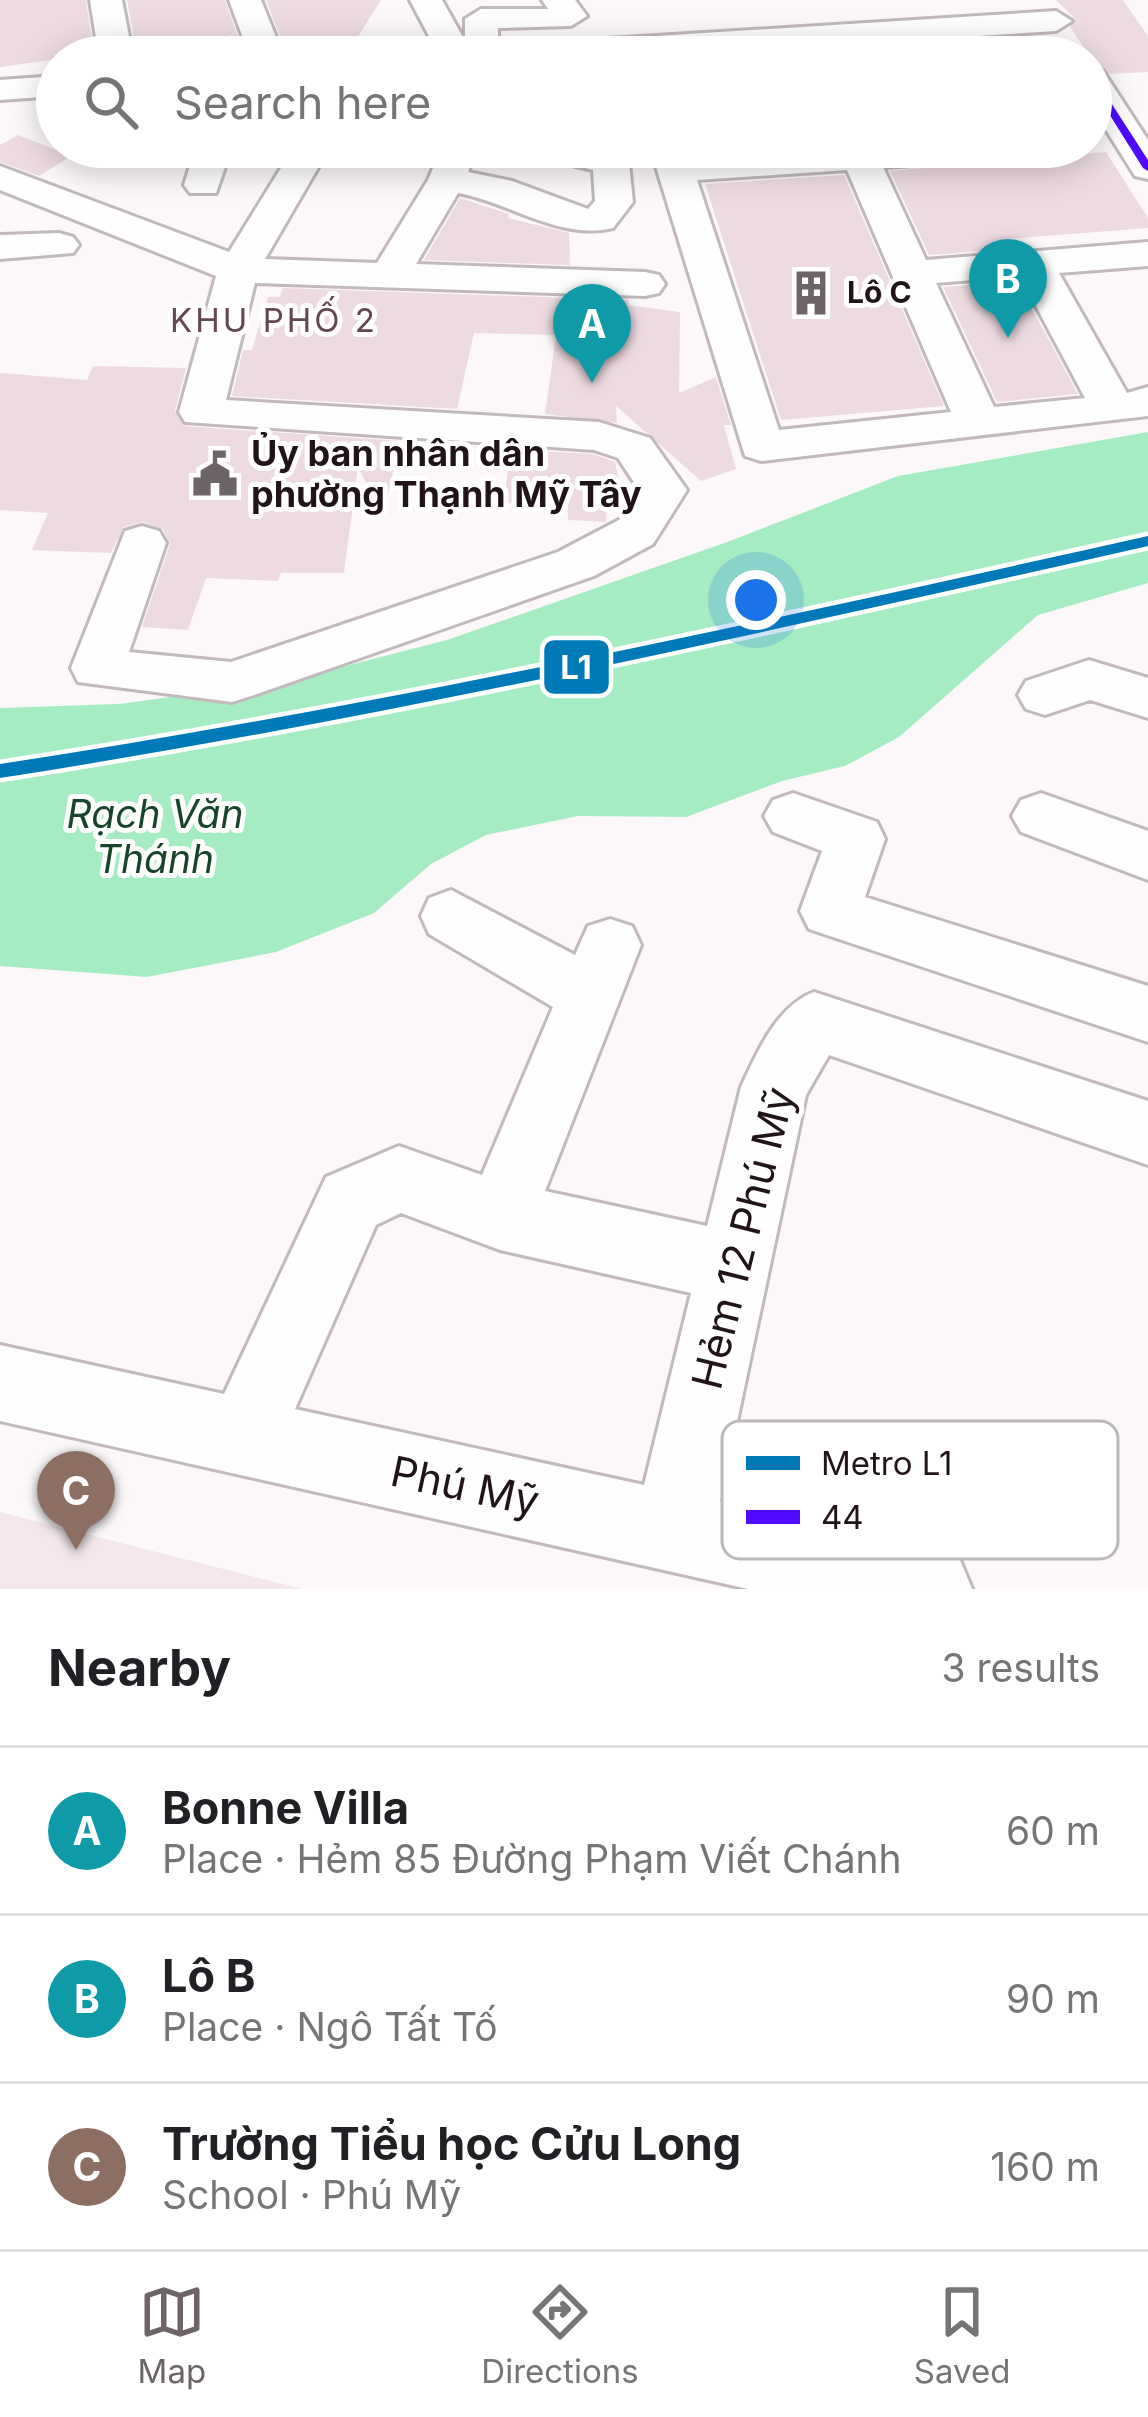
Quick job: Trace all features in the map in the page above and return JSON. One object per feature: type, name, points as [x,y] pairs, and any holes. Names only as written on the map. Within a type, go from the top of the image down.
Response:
[{"type":"street","points":[[106,0],[112,36]]},
{"type":"street","points":[[245,0],[259,36]]},
{"type":"street","points":[[426,0],[453,36]]},
{"type":"street","points":[[774,0],[792,36]]},
{"type":"street","points":[[482,36],[481,20],[524,14],[541,21],[571,16],[559,1]]},
{"type":"street","points":[[805,36],[940,14],[1049,10],[1069,36]]},
{"type":"street","points":[[678,36],[701,30],[770,36]]},
{"type":"street","points":[[0,90],[36,87]]},
{"type":"street","points":[[1112,103],[1138,154]]},
{"type":"street","points":[[203,184],[208,168]]},
{"type":"street","points":[[142,543],[97,668],[232,682],[576,564],[636,532],[663,490],[634,448],[599,436],[201,412],[238,270],[299,168]]},
{"type":"street","points":[[389,275],[450,168]]},
{"type":"street","points":[[462,168],[499,189],[580,221],[599,220],[614,202],[611,168]]},
{"type":"street","points":[[675,168],[760,446],[1131,404],[1034,264]]},
{"type":"street","points":[[864,168],[979,423]]},
{"type":"street","points":[[0,177],[238,270],[644,284]]},
{"type":"street","points":[[0,248],[59,245]]},
{"type":"street","points":[[908,266],[1146,247]]},
{"type":"street","points":[[908,266],[1034,264],[1146,247]]},
{"type":"street","points":[[1045,695],[1089,680],[1148,698]]},
{"type":"street","points":[[794,816],[856,839],[830,911],[1148,1014]]},
{"type":"street","points":[[1041,816],[1148,856]]},
{"type":"street","points":[[451,916],[600,970],[500,1216]]},
{"type":"street","name":"Hẻm 12 Phú Mỹ","points":[[673,1531],[774,1087],[814,1021],[1148,1132]]},
{"type":"street","points":[[244,1437],[351,1201],[399,1179],[500,1216],[733,1267]]},
{"type":"street","name":"Phú Mỹ","points":[[0,1383],[722,1542]]},
{"type":"street","name":"Phú Mỹ","points":[[798,1559],[931,1589]]},
{"type":"shaded area","points":[[0,1512],[302,1589],[0,1589]]},
{"type":"water","name":"Rạch Văn Thánh","points":[[1148,432],[1148,583],[1038,615],[899,737],[845,766],[782,781],[686,817],[578,816],[486,835],[431,864],[374,913],[276,952],[147,977],[0,966],[0,708],[119,704],[283,682],[447,640],[730,541],[898,476]]},
{"type":"building","points":[[0,0],[86,0],[91,36],[36,36],[36,62],[0,67]]},
{"type":"building","points":[[127,0],[225,0],[238,36],[234,35],[134,36]]},
{"type":"building","points":[[266,0],[381,0],[358,36],[280,36]]},
{"type":"building","points":[[1056,0],[1123,0],[1148,36],[1148,72],[1112,74],[1112,36],[1076,36],[1070,27],[1076,20]]},
{"type":"building","points":[[18,135],[36,142],[36,168],[52,168],[39,176],[0,162],[0,145]]},
{"type":"building","points":[[1112,161],[1148,218],[1148,228],[1005,239],[1010,249],[929,255],[890,171],[1112,168]]},
{"type":"building","name":"Lô C","points":[[844,175],[944,406],[781,420],[705,184]]},
{"type":"building","points":[[460,198],[509,214],[508,218],[569,233],[570,265],[424,260]]},
{"type":"building","points":[[1017,281],[1078,394],[997,402],[943,287]]},
{"type":"building","points":[[283,288],[628,300],[628,305],[680,312],[679,393],[716,377],[731,425],[724,425],[736,469],[701,481],[616,406],[617,423],[545,414],[556,335],[474,333],[457,409],[232,396],[243,350],[252,350],[268,297],[280,297]]},
{"type":"building","points":[[93,366],[186,368],[175,411],[185,426],[400,441],[383,517],[358,467],[344,573],[281,573],[278,581],[206,578],[188,630],[142,627],[170,544],[163,529],[143,522],[124,527],[111,553],[32,550],[48,513],[0,510],[0,373],[87,380]]},
{"type":"building","points":[[540,451],[593,454],[615,462],[620,485],[608,485],[606,522],[568,520],[568,505],[504,503],[509,461],[538,462]]},
{"type":"metro line","name":"L1","points":[[0,771],[433,696],[1148,541]]},
{"type":"transit line","name":"44","points":[[1112,111],[1148,168]]},
{"type":"place","name":"Lô C","points":[[811,293]]},
{"type":"place","name":"Lô B","points":[[1008,338]]},
{"type":"place","name":"Bonne Villa","points":[[592,383]]},
{"type":"place","name":"Ủy ban nhân dân phường Thạnh Mỹ Tây","points":[[215,474]]},
{"type":"place","name":"Trường Tiểu học Cửu Long","points":[[76,1550]]},
{"type":"district","name":"KHU PHỐ 2","points":[[274,320]]}]
